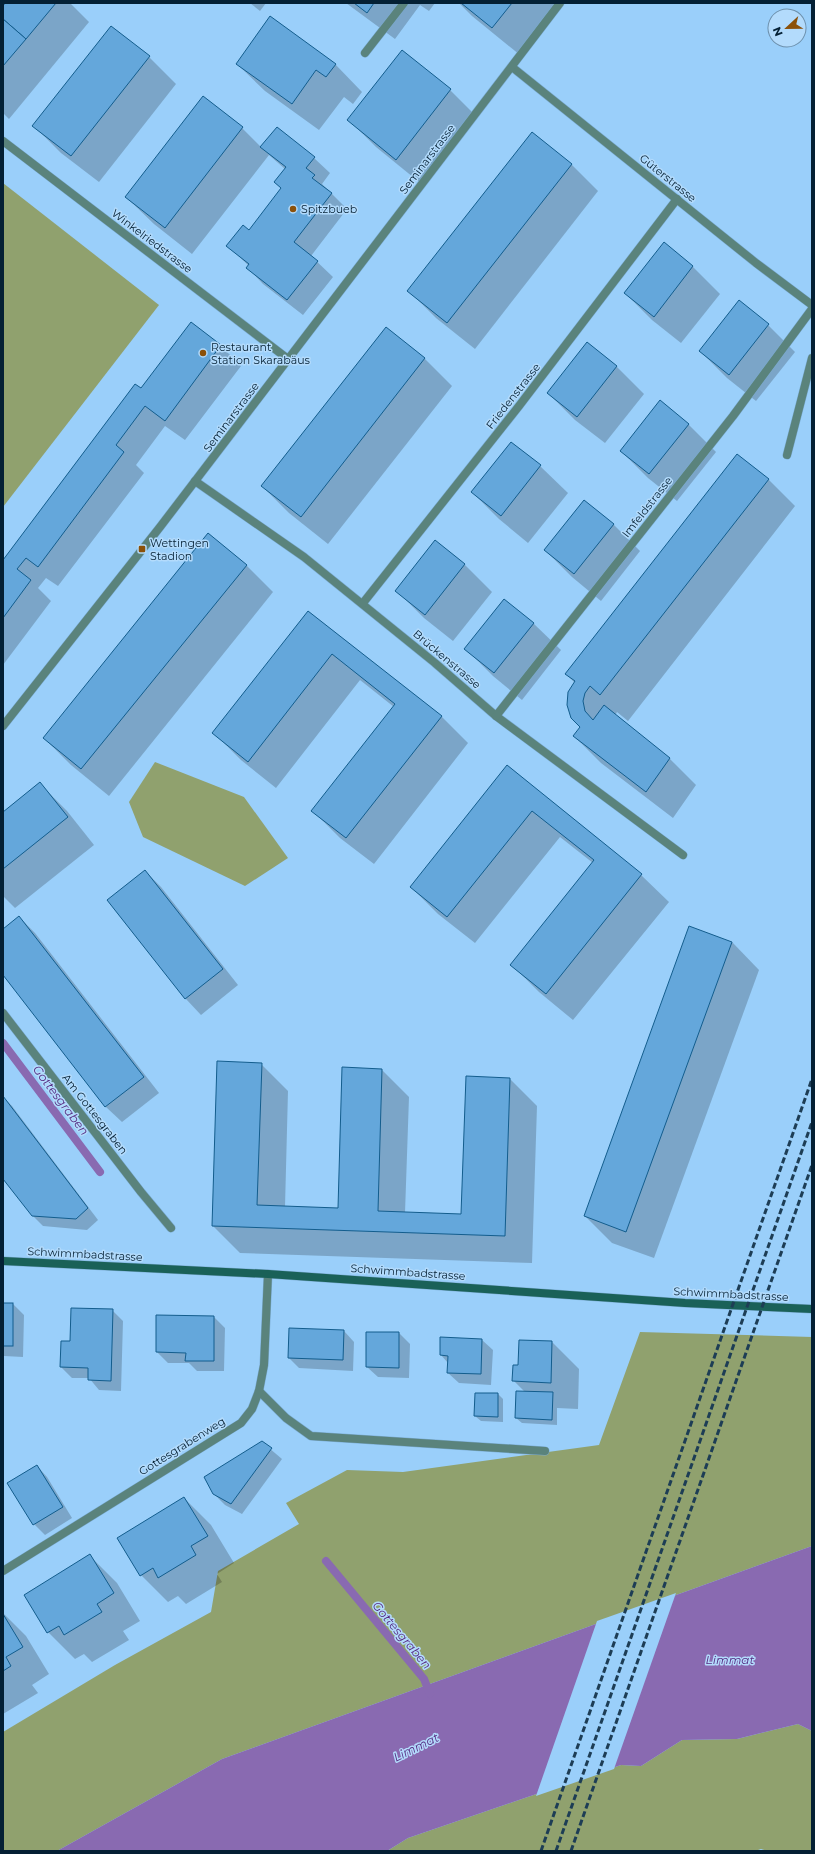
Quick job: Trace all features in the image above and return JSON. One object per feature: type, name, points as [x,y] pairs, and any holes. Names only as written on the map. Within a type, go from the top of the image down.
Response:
[{"type":"main road","name":"Schwimmbadstrasse","points":[[3,1261],[268,1274],[685,1303],[812,1309]]},
{"type":"street","points":[[365,53],[404,3]]},
{"type":"street","name":"Seminarstrasse","points":[[3,726],[195,481],[560,3]]},
{"type":"street","name":"Güterstrasse","points":[[512,66],[756,263],[812,305]]},
{"type":"street","name":"Winkelriedstrasse","points":[[3,141],[288,359]]},
{"type":"street","name":"Friedenstrasse","points":[[363,603],[514,412],[677,199]]},
{"type":"street","name":"Imfeldstrasse","points":[[496,716],[733,416],[812,309]]},
{"type":"street","points":[[787,455],[812,358]]},
{"type":"street","name":"Brückenstrasse","points":[[195,481],[304,557],[363,603],[496,716],[683,855]]},
{"type":"street","name":"Am Gottesgraben","points":[[3,1013],[141,1192],[171,1228]]},
{"type":"street","name":"Gottesgrabenweg","points":[[3,1571],[241,1423],[252,1409],[259,1391],[264,1365],[268,1274]]},
{"type":"street","points":[[259,1391],[286,1418],[311,1436],[545,1450]]},
{"type":"green space","points":[[3,183],[159,305],[3,507]]},
{"type":"green space","points":[[155,762],[244,797],[288,858],[245,886],[143,837],[129,802]]},
{"type":"green space","points":[[640,1332],[812,1337],[812,1546],[222,1759],[57,1851],[3,1851],[3,1732],[115,1665],[211,1612],[218,1571],[299,1524],[286,1503],[347,1470],[403,1472],[599,1445]]},
{"type":"green space","points":[[798,1724],[812,1731],[812,1851],[767,1851],[761,1849],[755,1851],[387,1851],[408,1838],[621,1765],[641,1766],[682,1740],[737,1739]]},
{"type":"water","name":"Limmat","points":[[812,1546],[812,1731],[798,1724],[737,1739],[682,1740],[641,1766],[621,1765],[408,1838],[387,1851],[57,1851],[222,1759]]},
{"type":"pier","points":[[676,1593],[614,1769],[536,1796],[597,1621]]},
{"type":"building","points":[[5,3],[56,3],[26,39],[3,19],[3,6]]},
{"type":"building","points":[[354,3],[374,3],[367,13]]},
{"type":"building","points":[[461,3],[512,3],[492,28]]},
{"type":"building","points":[[270,16],[336,64],[326,77],[316,70],[292,104],[236,64]]},
{"type":"building","points":[[3,19],[26,39],[3,66]]},
{"type":"building","points":[[111,26],[150,56],[71,156],[32,126]]},
{"type":"building","points":[[402,50],[451,89],[396,160],[347,120]]},
{"type":"building","points":[[203,96],[243,127],[165,228],[125,197]]},
{"type":"building","name":"Spitzbueb","points":[[277,127],[315,157],[306,168],[315,175],[312,178],[332,193],[294,242],[318,261],[287,300],[246,268],[249,264],[226,246],[243,225],[249,230],[281,188],[274,182],[286,167],[260,147]]},
{"type":"building","points":[[532,132],[572,164],[447,323],[407,291]]},
{"type":"building","points":[[664,242],[693,266],[654,317],[624,293]]},
{"type":"building","points":[[739,300],[769,324],[729,375],[699,351]]},
{"type":"building","points":[[191,322],[221,345],[165,421],[145,406],[116,445],[124,452],[38,567],[26,558],[17,569],[31,580],[3,618],[3,560],[135,384],[141,388]]},
{"type":"building","points":[[386,327],[425,358],[301,517],[261,486]]},
{"type":"building","points":[[587,342],[617,366],[577,417],[547,393]]},
{"type":"building","points":[[660,400],[689,424],[649,474],[620,451]]},
{"type":"building","points":[[511,442],[541,465],[501,516],[471,492]]},
{"type":"building","points":[[737,454],[769,479],[600,695],[590,686],[585,693],[583,701],[585,711],[593,720],[604,705],[670,758],[646,792],[573,736],[580,727],[571,718],[567,705],[568,692],[575,681],[565,674]]},
{"type":"building","points":[[584,500],[614,524],[574,574],[544,550]]},
{"type":"building","points":[[208,533],[247,565],[81,769],[43,738]]},
{"type":"building","points":[[435,540],[465,564],[425,615],[395,591]]},
{"type":"building","points":[[504,599],[534,623],[494,673],[464,649]]},
{"type":"building","points":[[308,611],[442,716],[346,838],[311,811],[395,704],[332,654],[248,762],[212,733]]},
{"type":"building","points":[[507,765],[642,874],[546,994],[510,965],[594,860],[532,811],[447,917],[410,887]]},
{"type":"building","points":[[40,782],[68,817],[3,869],[3,812]]},
{"type":"building","points":[[145,870],[223,969],[185,999],[107,900]]},
{"type":"building","points":[[19,916],[144,1077],[105,1107],[3,975],[3,929]]},
{"type":"building","points":[[689,926],[732,942],[626,1232],[584,1216]]},
{"type":"building","points":[[217,1061],[262,1063],[257,1205],[338,1208],[342,1067],[382,1069],[378,1211],[461,1214],[466,1076],[510,1078],[505,1236],[212,1226]]},
{"type":"building","points":[[3,1096],[88,1208],[76,1219],[32,1216],[3,1179]]},
{"type":"building","points":[[3,1303],[13,1303],[13,1346],[3,1346]]},
{"type":"building","points":[[71,1308],[113,1309],[111,1381],[88,1380],[88,1368],[60,1367],[61,1341],[70,1341]]},
{"type":"building","points":[[156,1315],[214,1316],[214,1361],[185,1361],[186,1353],[156,1352]]},
{"type":"building","points":[[289,1328],[344,1330],[343,1360],[288,1358]]},
{"type":"building","points":[[366,1332],[399,1332],[399,1368],[366,1367]]},
{"type":"building","points":[[440,1337],[482,1339],[481,1374],[447,1373],[448,1356],[440,1355]]},
{"type":"building","points":[[519,1340],[552,1341],[551,1383],[512,1381],[513,1365],[518,1365]]},
{"type":"building","points":[[516,1391],[553,1392],[552,1420],[515,1418]]},
{"type":"building","points":[[475,1393],[498,1393],[498,1417],[474,1416]]},
{"type":"building","points":[[262,1441],[272,1448],[231,1504],[213,1494],[204,1477]]},
{"type":"building","points":[[37,1465],[63,1507],[33,1525],[7,1483]]},
{"type":"building","points":[[184,1497],[208,1536],[191,1546],[196,1555],[158,1578],[153,1568],[140,1576],[117,1538]]},
{"type":"building","points":[[90,1554],[114,1593],[97,1604],[102,1612],[64,1635],[59,1626],[47,1633],[24,1595]]},
{"type":"building","points":[[3,1614],[23,1647],[6,1657],[11,1666],[3,1671]]},
{"type":"waterway","name":"Gottesgraben","points":[[3,1043],[100,1172]]},
{"type":"waterway","name":"Gottesgraben","points":[[326,1561],[424,1679],[430,1694]]},
{"type":"railway","points":[[541,1851],[812,1079]]},
{"type":"railway","points":[[556,1851],[812,1122]]},
{"type":"railway","points":[[571,1851],[812,1165]]},
{"type":"place","name":"Spitzbueb","points":[[293,209]]},
{"type":"place","name":"Restaurant Station Skarabäus","points":[[203,353]]},
{"type":"place","name":"Wettingen Stadion","points":[[142,549]]}]
